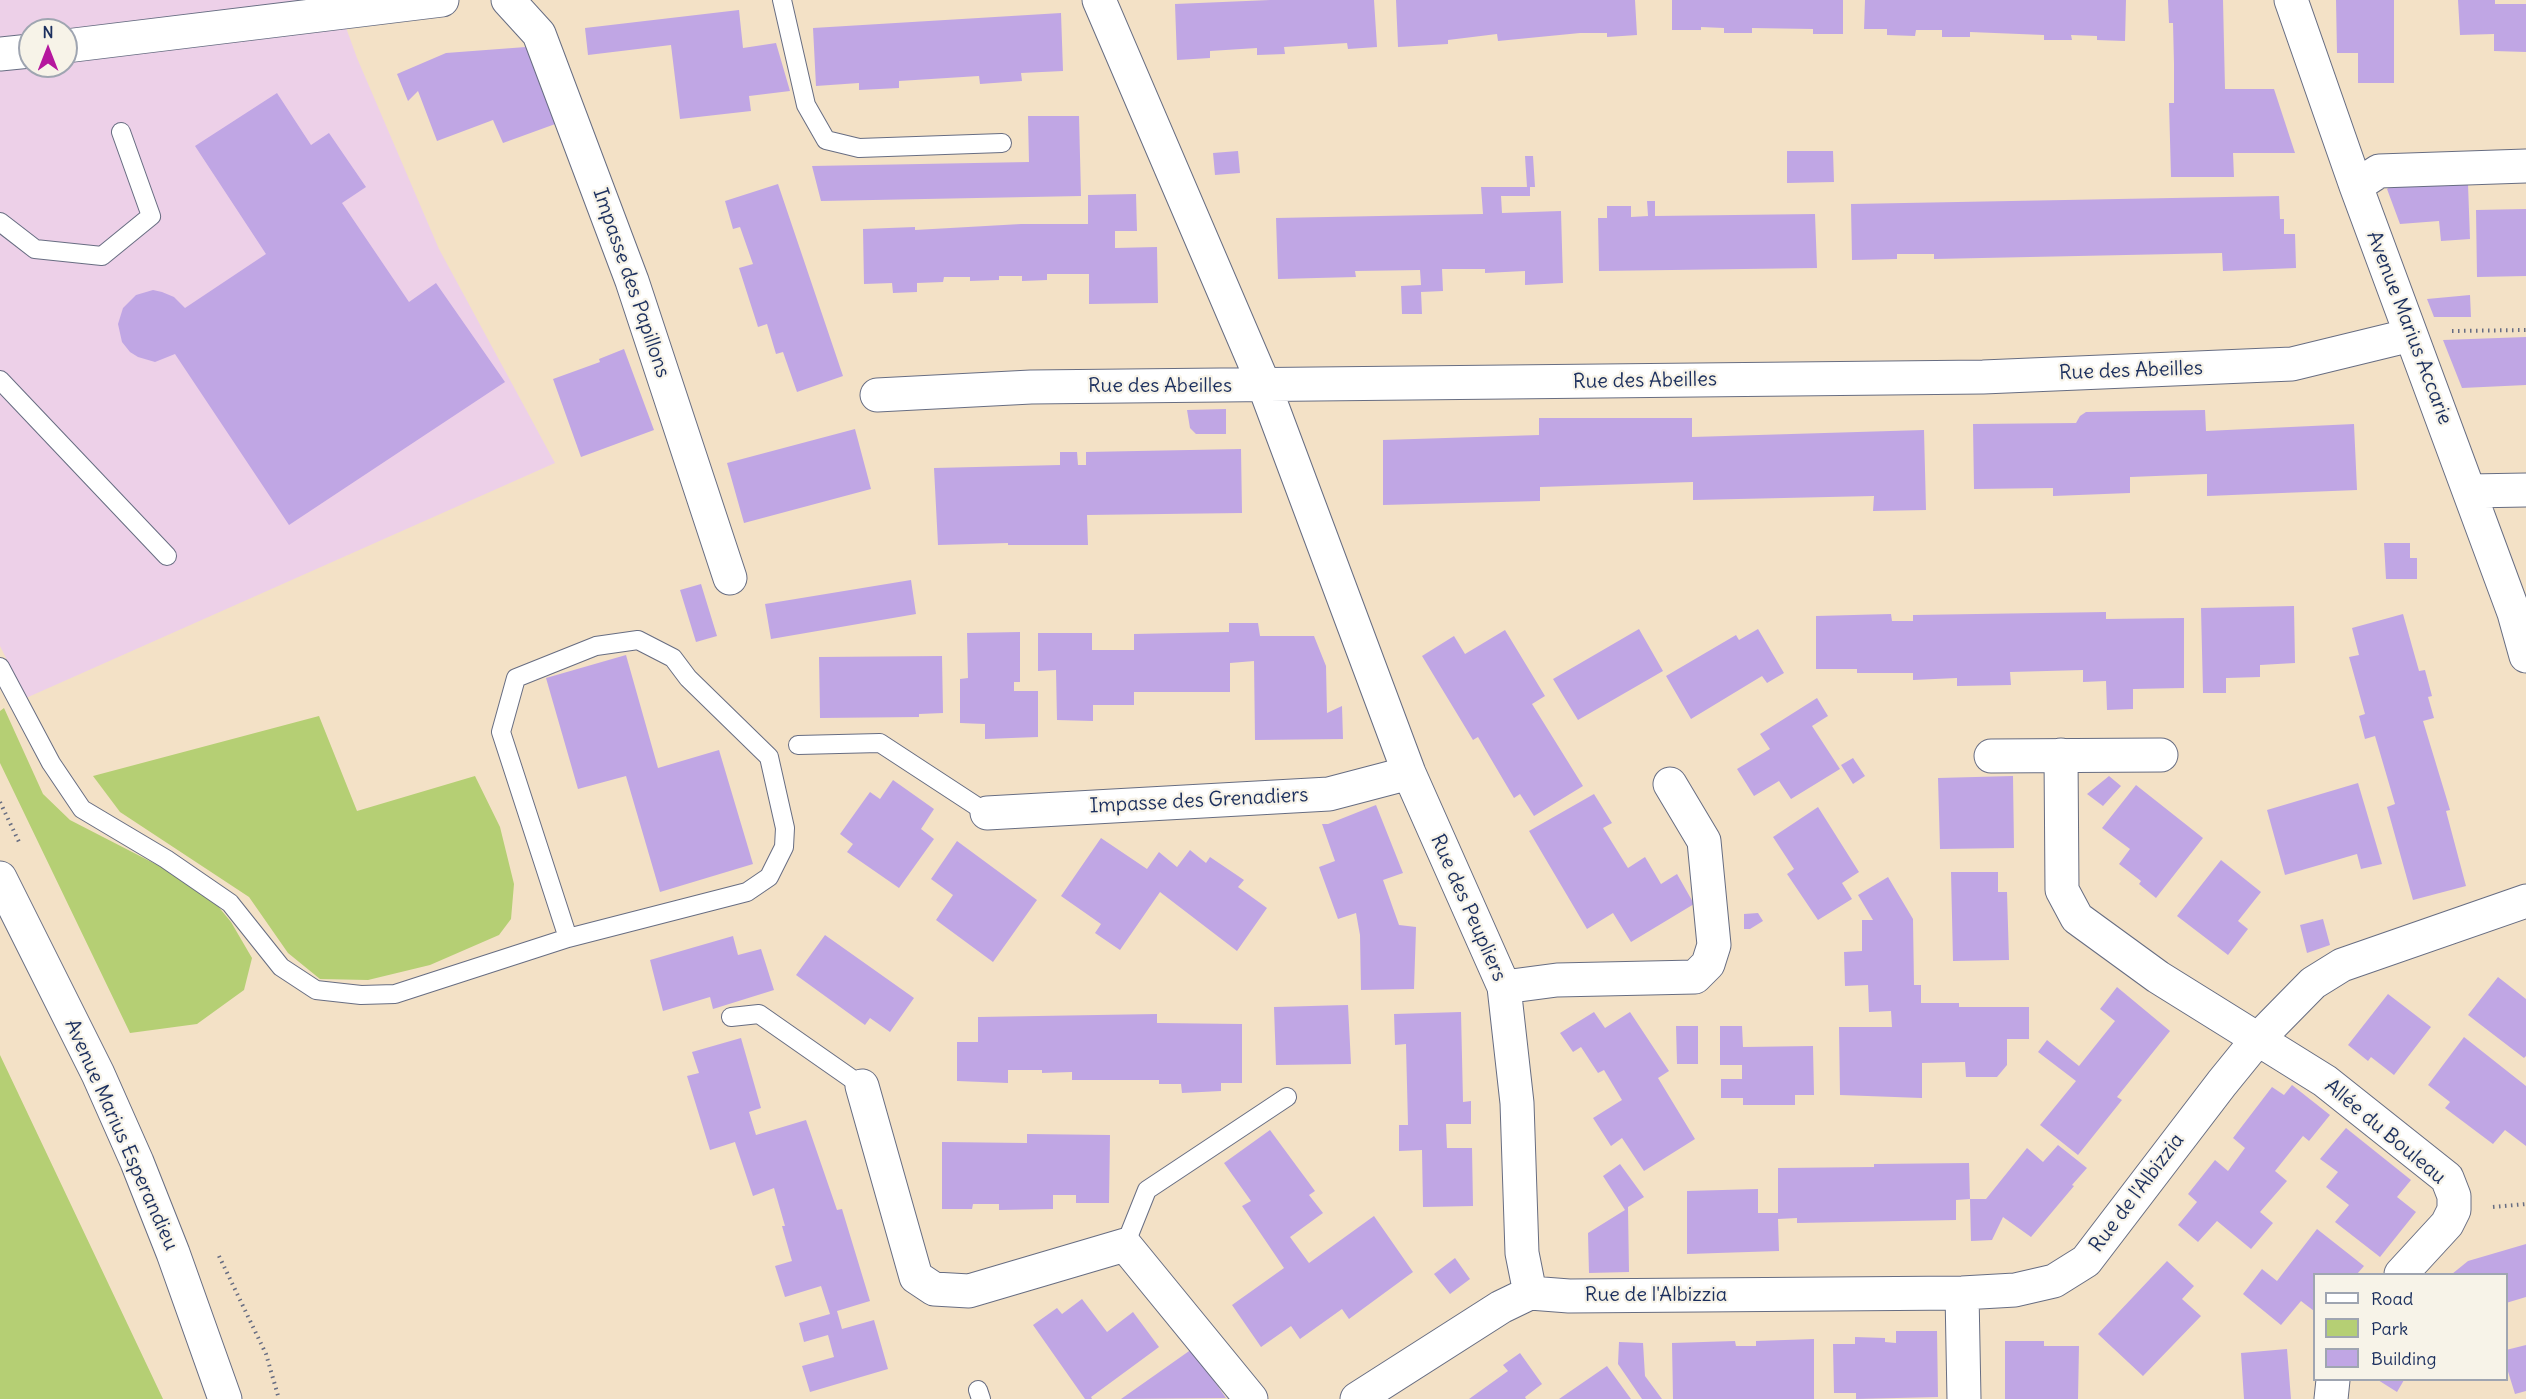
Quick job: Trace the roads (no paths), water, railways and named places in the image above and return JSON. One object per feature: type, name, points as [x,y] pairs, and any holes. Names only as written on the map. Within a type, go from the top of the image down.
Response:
[{"type":"street","points":[[78,45],[442,0]]},
{"type":"street","name":"Impasse des Papillons","points":[[508,0],[539,34],[632,282],[730,578]]},
{"type":"street","name":"Rue des Peupliers","points":[[1099,0],[1264,385],[1409,773],[1504,987],[1517,1102],[1522,1253],[1530,1293]]},
{"type":"street","name":"Avenue Marius Accarie","points":[[2291,0],[2410,335],[2514,613],[2526,656]]},
{"type":"street","points":[[0,54],[18,52]]},
{"type":"street","points":[[2356,186],[2379,171],[2526,166]]},
{"type":"street","name":"Rue des Abeilles","points":[[877,394],[1031,387],[1983,377],[2292,364],[2410,335]]},
{"type":"street","points":[[2470,491],[2526,490]]},
{"type":"street","points":[[2061,755],[2062,890],[2077,918],[2158,977],[2257,1040]]},
{"type":"street","points":[[1991,756],[2162,755]]},
{"type":"street","name":"Impasse des Grenadiers","points":[[987,813],[1329,794],[1409,773]]},
{"type":"street","points":[[1504,987],[1557,980],[1695,977],[1708,964],[1714,945],[1704,841],[1670,784]]},
{"type":"street","name":"Avenue Marius Esperandieu","points":[[0,878],[98,1074],[137,1162],[173,1253],[225,1399]]},
{"type":"street","name":"Rue de l'Albizzia","points":[[1530,1293],[1569,1296],[1962,1293],[2015,1290],[2054,1281],[2086,1261],[2257,1040],[2313,983],[2342,965],[2526,901]]},
{"type":"street","name":"Allée du Bouleau","points":[[2257,1040],[2325,1081],[2447,1178],[2454,1196],[2454,1210],[2447,1224],[2403,1273]]},
{"type":"street","points":[[862,1086],[916,1277],[934,1289],[969,1291],[1125,1245],[1251,1399]]},
{"type":"street","points":[[1357,1399],[1501,1307],[1530,1293]]},
{"type":"street","points":[[1962,1293],[1965,1399]]},
{"type":"street","points":[[2331,1399],[2333,1381]]},
{"type":"lane","points":[[782,0],[806,105],[826,140],[859,148],[1002,143]]},
{"type":"lane","points":[[0,222],[35,249],[102,256],[151,216],[121,132]]},
{"type":"lane","points":[[0,380],[167,556]]},
{"type":"lane","points":[[0,667],[51,763],[82,809],[166,859],[230,903],[281,967],[316,990],[361,995],[395,994],[568,938],[747,892],[769,877],[784,847],[785,828],[769,757],[688,678],[673,658],[638,640],[596,646],[516,678],[501,732],[568,938]]},
{"type":"lane","points":[[798,745],[880,743],[987,813]]},
{"type":"lane","points":[[731,1017],[759,1014],[862,1086]]},
{"type":"lane","points":[[1125,1245],[1147,1190],[1287,1097]]}]
